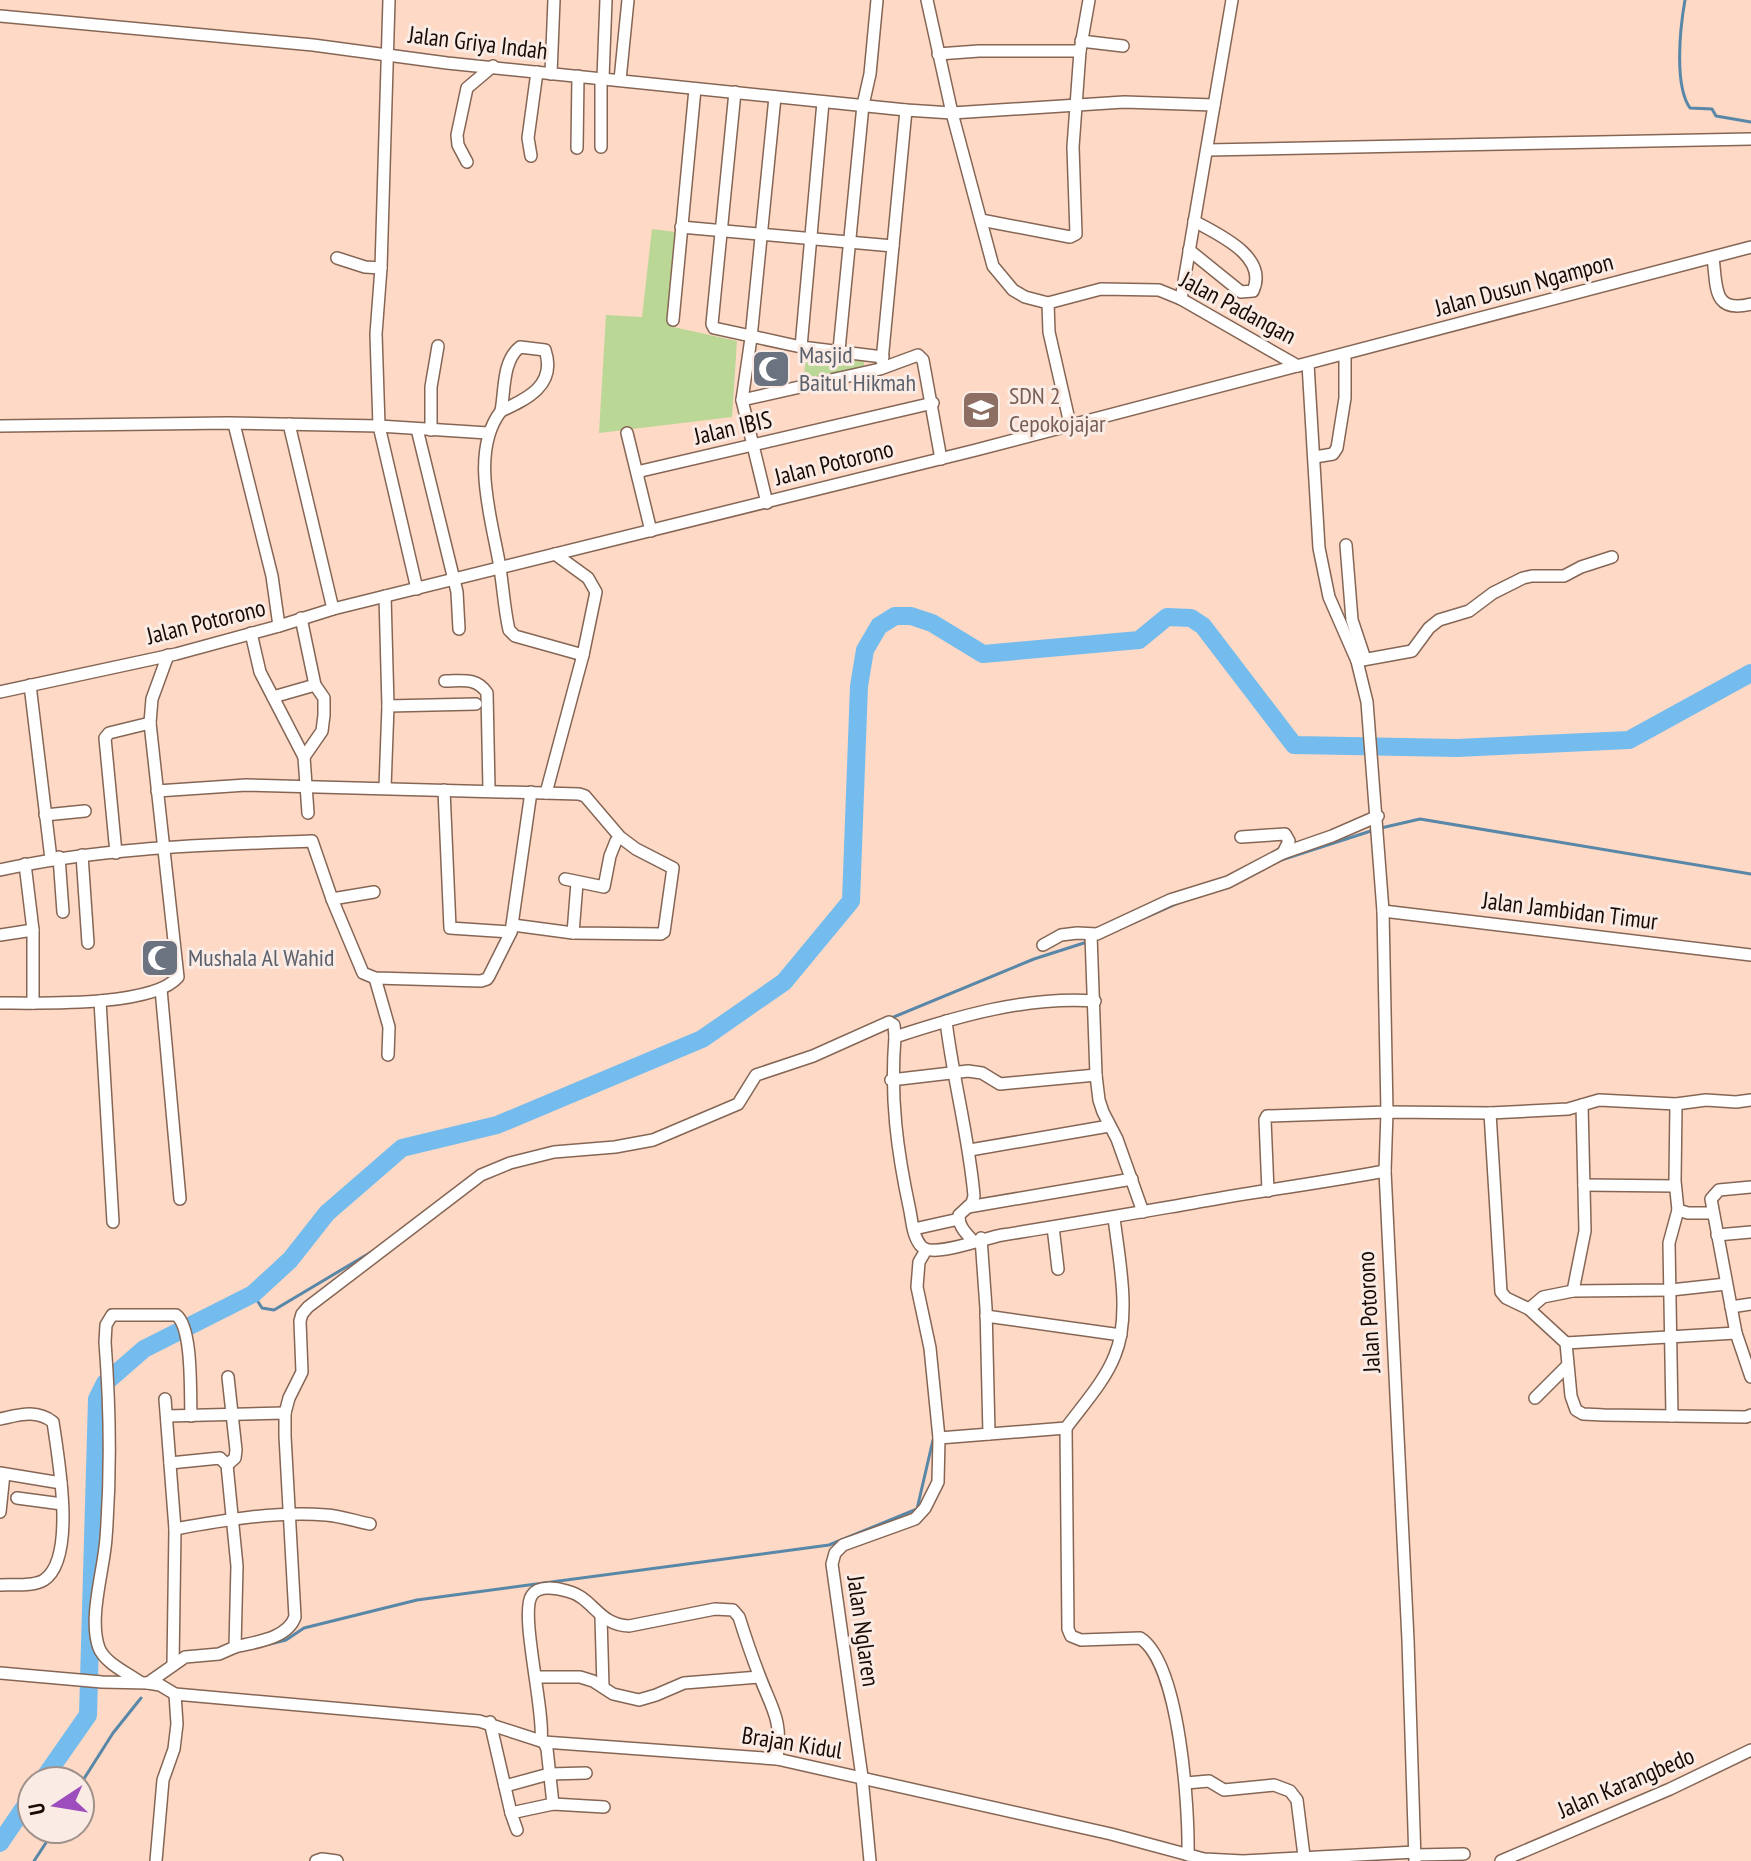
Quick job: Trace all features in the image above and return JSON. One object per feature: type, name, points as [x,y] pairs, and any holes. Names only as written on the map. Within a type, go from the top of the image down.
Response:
[{"type":"street","points":[[389,0],[381,268],[376,334],[379,426],[417,589]]},
{"type":"street","points":[[551,74],[554,0]]},
{"type":"street","points":[[601,147],[606,0]]},
{"type":"street","points":[[620,80],[628,0]]},
{"type":"street","points":[[839,350],[863,105],[870,74],[877,0]]},
{"type":"street","points":[[927,0],[952,113],[993,266],[1013,290],[1048,303],[1049,332],[1070,424]]},
{"type":"street","points":[[981,220],[1070,237],[1076,234],[1072,155],[1081,46],[1089,0]]},
{"type":"street","points":[[1181,299],[1232,0]]},
{"type":"street","name":"Jalan Griya Indah","points":[[0,16],[255,39],[447,63],[906,110],[952,113],[1124,102],[1214,105]]},
{"type":"street","points":[[938,54],[1123,46]]},
{"type":"street","points":[[467,162],[458,145],[457,135],[467,88],[493,66]]},
{"type":"street","points":[[531,156],[528,138],[537,72]]},
{"type":"street","points":[[577,148],[578,76]]},
{"type":"street","points":[[673,320],[695,89]]},
{"type":"street","points":[[735,92],[712,324],[719,331],[801,347],[839,350],[881,363]]},
{"type":"street","points":[[767,503],[742,400],[775,97]]},
{"type":"street","points":[[801,347],[823,102]]},
{"type":"street","points":[[881,363],[906,110]]},
{"type":"street","points":[[1207,150],[1751,139]]},
{"type":"street","points":[[1189,250],[1241,292],[1253,291],[1256,276],[1242,250],[1194,221]]},
{"type":"street","points":[[681,227],[893,246]]},
{"type":"street","name":"Jalan Dusun Ngampon","points":[[1303,365],[1751,247]]},
{"type":"street","points":[[337,258],[365,267],[381,268]]},
{"type":"street","points":[[1713,258],[1719,298],[1724,305],[1738,308],[1751,304]]},
{"type":"street","name":"Jalan Padangan","points":[[1048,303],[1101,289],[1159,290],[1303,365]]},
{"type":"street","points":[[431,430],[431,387],[438,346]]},
{"type":"street","points":[[501,411],[507,369],[513,352],[520,347],[545,350],[548,362],[545,381],[539,391],[501,411],[491,424],[484,484],[509,630],[515,636],[583,655]]},
{"type":"street","points":[[1315,457],[1333,454],[1337,448],[1345,398],[1345,354]]},
{"type":"street","points":[[742,400],[881,363],[921,356],[933,403],[941,459]]},
{"type":"street","points":[[1303,365],[1315,457],[1322,573],[1329,597],[1361,660]]},
{"type":"street","name":"Jalan Potorono","points":[[0,692],[168,655],[333,609],[767,503],[1303,365]]},
{"type":"street","name":"Jalan IBIS","points":[[638,474],[933,403]]},
{"type":"street","points":[[234,424],[272,576],[279,626]]},
{"type":"street","points":[[289,424],[333,609]]},
{"type":"street","points":[[0,426],[289,424],[488,433]]},
{"type":"street","points":[[417,429],[454,580],[459,629]]},
{"type":"street","points":[[627,433],[651,531]]},
{"type":"street","points":[[1346,545],[1352,620],[1361,660]]},
{"type":"street","points":[[546,793],[583,655],[596,592],[588,578],[555,554]]},
{"type":"street","points":[[1361,660],[1412,651],[1439,620],[1469,611],[1493,593],[1523,578],[1564,576],[1612,557]]},
{"type":"street","points":[[385,596],[388,706],[385,788]]},
{"type":"street","points":[[301,618],[315,685],[324,698],[322,731],[304,757]]},
{"type":"street","points":[[251,633],[260,672],[304,757],[308,813]]},
{"type":"street","points":[[0,1003],[100,1001],[161,989],[178,977],[150,723],[150,709],[168,655]]},
{"type":"street","name":"Jalan Potorono","points":[[1361,660],[1371,737],[1383,911],[1387,1112],[1385,1171],[1408,1640],[1415,1856]]},
{"type":"street","points":[[445,681],[473,681],[482,684],[487,693],[489,789]]},
{"type":"street","points":[[30,685],[45,815],[63,912]]},
{"type":"street","points":[[273,697],[315,685]]},
{"type":"street","points":[[388,706],[476,704]]},
{"type":"street","points":[[116,853],[105,738],[109,733],[150,723]]},
{"type":"street","points":[[157,791],[246,785],[489,789],[579,794],[585,796],[620,837],[673,868],[664,932],[573,933],[512,928],[450,928],[444,790]]},
{"type":"street","points":[[0,870],[55,858],[163,847],[312,841],[361,969],[375,978],[487,979],[512,928],[531,792]]},
{"type":"street","points":[[45,815],[85,811]]},
{"type":"street","points":[[1043,945],[1061,935],[1077,933],[1092,938],[1170,900],[1228,882],[1283,853],[1332,836],[1378,825]]},
{"type":"street","points":[[1241,837],[1285,834],[1289,841],[1283,853]]},
{"type":"street","points":[[565,879],[602,889],[616,841]]},
{"type":"street","points":[[82,855],[88,943]]},
{"type":"street","points":[[25,864],[33,930],[33,1003]]},
{"type":"street","points":[[573,933],[577,883]]},
{"type":"street","points":[[332,899],[374,892]]},
{"type":"street","name":"Jalan Jambidan Timur","points":[[1383,911],[1751,955]]},
{"type":"street","points":[[0,935],[33,930]]},
{"type":"street","points":[[1092,938],[1099,1100],[1117,1139],[1143,1212]]},
{"type":"street","points":[[375,978],[389,1027],[388,1055]]},
{"type":"street","points":[[161,989],[180,1199]]},
{"type":"street","points":[[100,1001],[113,1222]]},
{"type":"street","points":[[895,1037],[946,1021],[1033,1002],[1095,1001]]},
{"type":"street","points":[[946,1021],[970,1150],[974,1196],[959,1219],[963,1230],[977,1240],[986,1316],[989,1434]]},
{"type":"street","points":[[0,1673],[150,1684],[185,1657],[219,1654],[269,1638],[292,1625],[295,1617],[285,1413],[302,1372],[302,1314],[481,1175],[510,1163],[554,1152],[643,1144],[738,1104],[756,1075],[813,1056],[889,1022],[894,1025],[895,1037],[892,1110],[914,1229],[926,1250],[942,1250],[977,1240],[1385,1171]]},
{"type":"street","points":[[891,1080],[982,1073],[1000,1084],[1096,1075]]},
{"type":"street","points":[[1268,1191],[1266,1117],[1387,1112],[1490,1113],[1568,1109],[1599,1100],[1676,1104],[1751,1100]]},
{"type":"street","points":[[1672,1416],[1669,1240],[1678,1210],[1675,1186],[1676,1104]]},
{"type":"street","points":[[1573,1291],[1584,1239],[1582,1105]]},
{"type":"street","points":[[1490,1113],[1500,1288],[1506,1298],[1529,1309],[1566,1343],[1567,1366],[1576,1410],[1583,1414],[1751,1415]]},
{"type":"street","points":[[970,1150],[1109,1126]]},
{"type":"street","points":[[968,1207],[1132,1179]]},
{"type":"street","points":[[1584,1185],[1675,1186]]},
{"type":"street","points":[[1751,1187],[1716,1192],[1711,1199],[1736,1333],[1751,1377]]},
{"type":"street","points":[[1678,1210],[1712,1213]]},
{"type":"street","points":[[1114,1218],[1122,1305],[1121,1335],[1113,1360],[1066,1428],[1068,1629],[1071,1636],[1081,1640],[1140,1638],[1154,1650],[1163,1668],[1186,1783],[1188,1855]]},
{"type":"street","points":[[914,1229],[959,1219]]},
{"type":"street","points":[[1053,1227],[1058,1269]]},
{"type":"street","points":[[1717,1235],[1751,1232]]},
{"type":"street","name":"Jalan Nglaren","points":[[870,1861],[862,1777],[832,1564],[835,1553],[843,1545],[915,1519],[925,1508],[938,1482],[939,1438],[930,1348],[917,1287],[919,1262],[926,1250]]},
{"type":"street","points":[[1529,1309],[1543,1297],[1573,1291],[1671,1290],[1726,1284]]},
{"type":"street","points":[[1731,1307],[1751,1304]]},
{"type":"street","name":"Brajan Kidul","points":[[191,1416],[187,1338],[181,1318],[176,1315],[112,1315],[106,1325],[105,1342],[110,1460],[106,1541],[96,1613],[97,1644],[103,1656],[150,1684],[175,1694],[490,1722],[543,1741],[777,1759],[1111,1834],[1188,1855],[1224,1860],[1464,1854]]},
{"type":"street","points":[[986,1316],[1121,1335]]},
{"type":"street","points":[[1566,1343],[1736,1333]]},
{"type":"street","points":[[1535,1398],[1567,1366]]},
{"type":"street","points":[[227,1465],[235,1458],[236,1450],[228,1377]]},
{"type":"street","points":[[165,1399],[175,1529],[173,1665]]},
{"type":"street","points":[[0,1419],[29,1413],[44,1415],[53,1422],[62,1504],[62,1549],[46,1579],[37,1583],[0,1585]]},
{"type":"street","points":[[167,1416],[285,1413]]},
{"type":"street","points":[[939,1438],[1066,1428]]},
{"type":"street","points":[[170,1463],[220,1458],[227,1465],[238,1609],[235,1647]]},
{"type":"street","points":[[0,1512],[2,1474],[61,1483]]},
{"type":"street","points":[[17,1498],[62,1504]]},
{"type":"street","points":[[175,1529],[289,1515],[331,1515],[370,1524]]},
{"type":"street","points":[[553,1804],[529,1627],[532,1593],[543,1589],[571,1591],[589,1602],[601,1617],[617,1625],[629,1626],[715,1609],[733,1610],[739,1617],[778,1721],[780,1738],[777,1759]]},
{"type":"street","points":[[601,1617],[603,1687]]},
{"type":"street","points":[[537,1677],[580,1677],[625,1698],[639,1700],[684,1683],[759,1677]]},
{"type":"street","points":[[156,1861],[163,1780],[175,1736],[175,1694]]},
{"type":"street","points":[[490,1722],[517,1830]]},
{"type":"street","name":"Jalan Karangbedo","points":[[1501,1861],[1517,1858],[1694,1779],[1751,1750]]},
{"type":"street","points":[[505,1786],[549,1774],[586,1773]]},
{"type":"street","points":[[1186,1783],[1209,1781],[1224,1790],[1274,1785],[1290,1791],[1297,1800],[1304,1856]]},
{"type":"street","points":[[511,1813],[553,1804],[604,1807]]},
{"type":"street","points":[[316,1861],[337,1861]]},
{"type":"green space","points":[[652,229],[676,232],[669,326],[737,341],[732,417],[599,433],[606,315],[642,317]]},
{"type":"green space","points":[[807,351],[864,357],[864,370],[803,380]]},
{"type":"waterway","points":[[1685,0],[1680,71],[1690,108],[1712,109],[1716,116],[1751,122]]},
{"type":"waterway","points":[[53,1765],[88,1715],[97,1399],[105,1383],[144,1349],[253,1294],[290,1260],[327,1213],[402,1148],[497,1125],[702,1039],[784,982],[851,901],[859,686],[865,650],[879,626],[895,616],[911,616],[932,623],[983,654],[1139,640],[1167,617],[1191,618],[1203,626],[1294,745],[1457,748],[1629,740],[1751,673]]},
{"type":"waterway","points":[[1381,828],[1420,819],[1751,874]]},
{"type":"waterway","points":[[1278,861],[1374,830]]},
{"type":"waterway","points":[[1131,924],[1183,901]]},
{"type":"waterway","points":[[889,1019],[1034,959],[1087,942]]},
{"type":"waterway","points":[[253,1294],[262,1308],[274,1310],[373,1251]]},
{"type":"waterway","points":[[266,1645],[286,1640],[304,1628],[417,1600],[829,1545],[917,1509],[933,1440]]},
{"type":"waterway","points":[[93,1765],[141,1698]]},
{"type":"waterway","points":[[0,1843],[16,1820]]},
{"type":"waterway","points":[[34,1861],[44,1845]]},
{"type":"place","name":"Masjid Baitul Hikmah","points":[[771,369]]},
{"type":"place","name":"SDN 2 Cepokojajar","points":[[981,410]]},
{"type":"place","name":"Mushala Al Wahid","points":[[160,958]]}]
